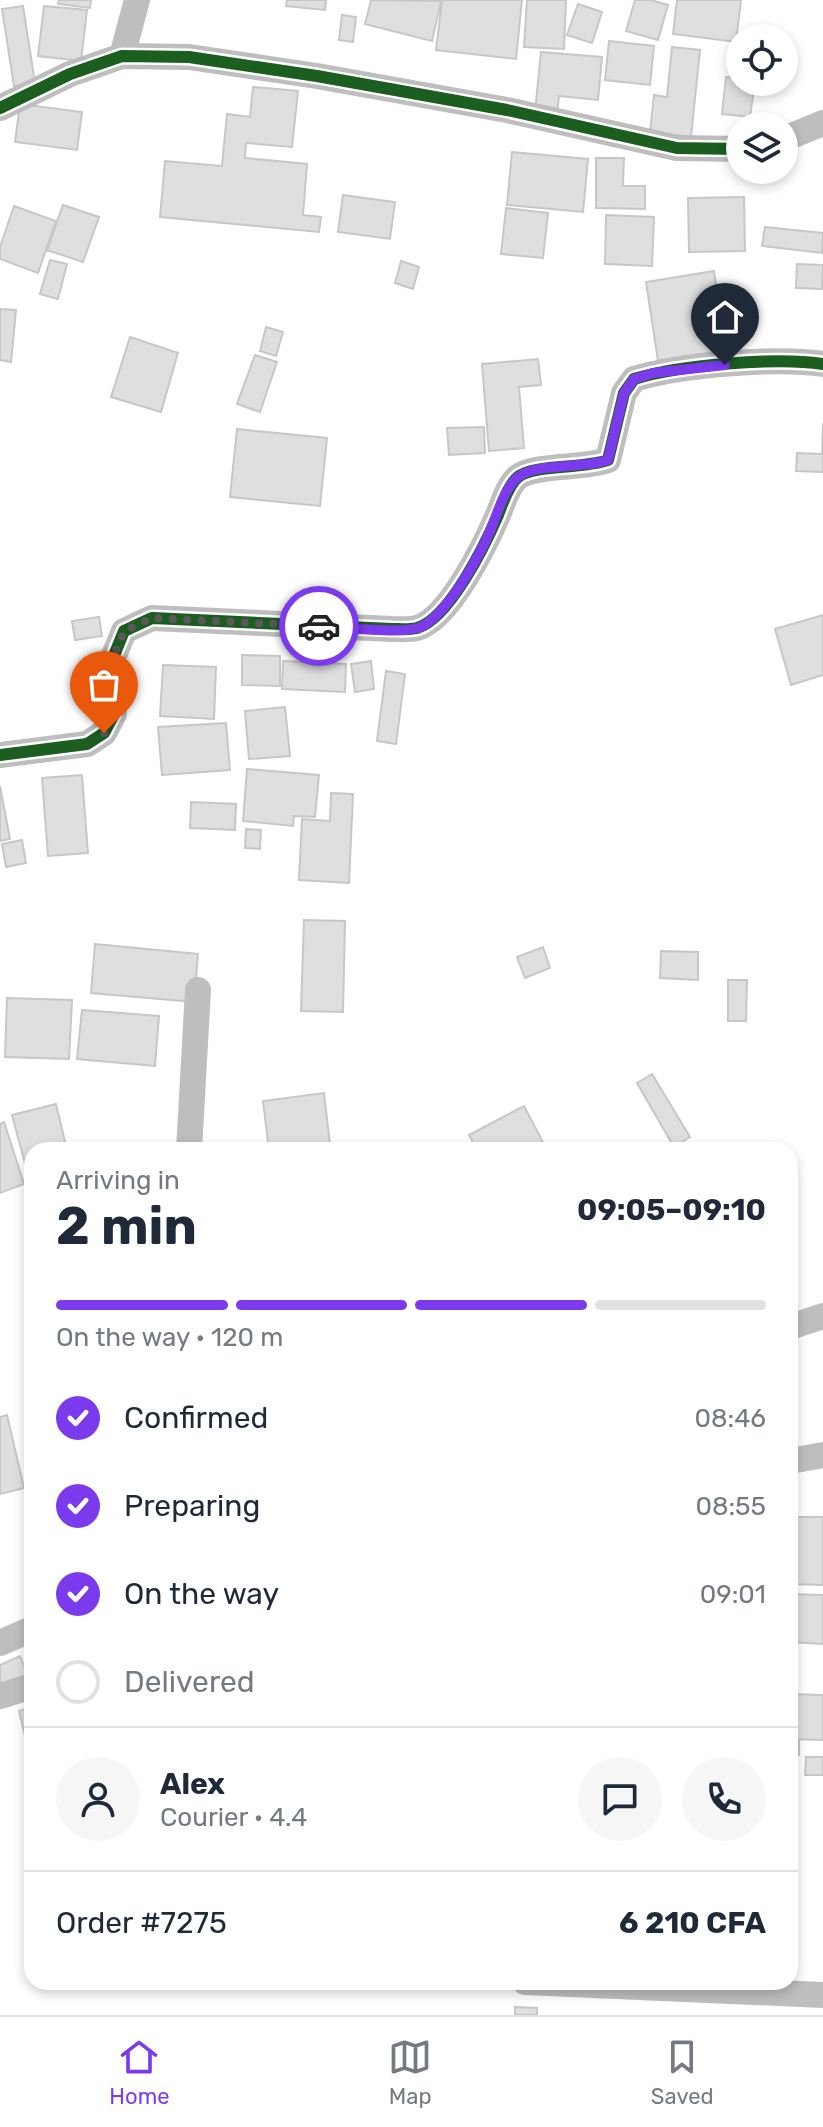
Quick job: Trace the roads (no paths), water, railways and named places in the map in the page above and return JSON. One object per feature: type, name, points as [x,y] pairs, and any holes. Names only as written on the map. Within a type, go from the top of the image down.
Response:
[{"type":"street","points":[[122,56],[137,0]]},
{"type":"street","points":[[0,108],[70,74],[122,56],[189,57],[303,73],[507,110],[677,148],[726,149]]},
{"type":"street","points":[[798,133],[823,123]]},
{"type":"street","points":[[0,755],[87,744],[104,733],[114,714],[113,658],[124,631],[152,618],[418,628],[438,615],[459,585],[485,543],[508,491],[518,477],[537,469],[592,466],[608,460],[624,393],[634,379],[653,373],[749,363],[823,364]]},
{"type":"street","points":[[189,1142],[198,990]]},
{"type":"street","points":[[798,1324],[823,1316]]},
{"type":"street","points":[[798,1460],[823,1455]]},
{"type":"street","points":[[0,1643],[24,1632]]},
{"type":"street","points":[[0,1696],[24,1688]]},
{"type":"street","points":[[708,1990],[823,1995]]}]
